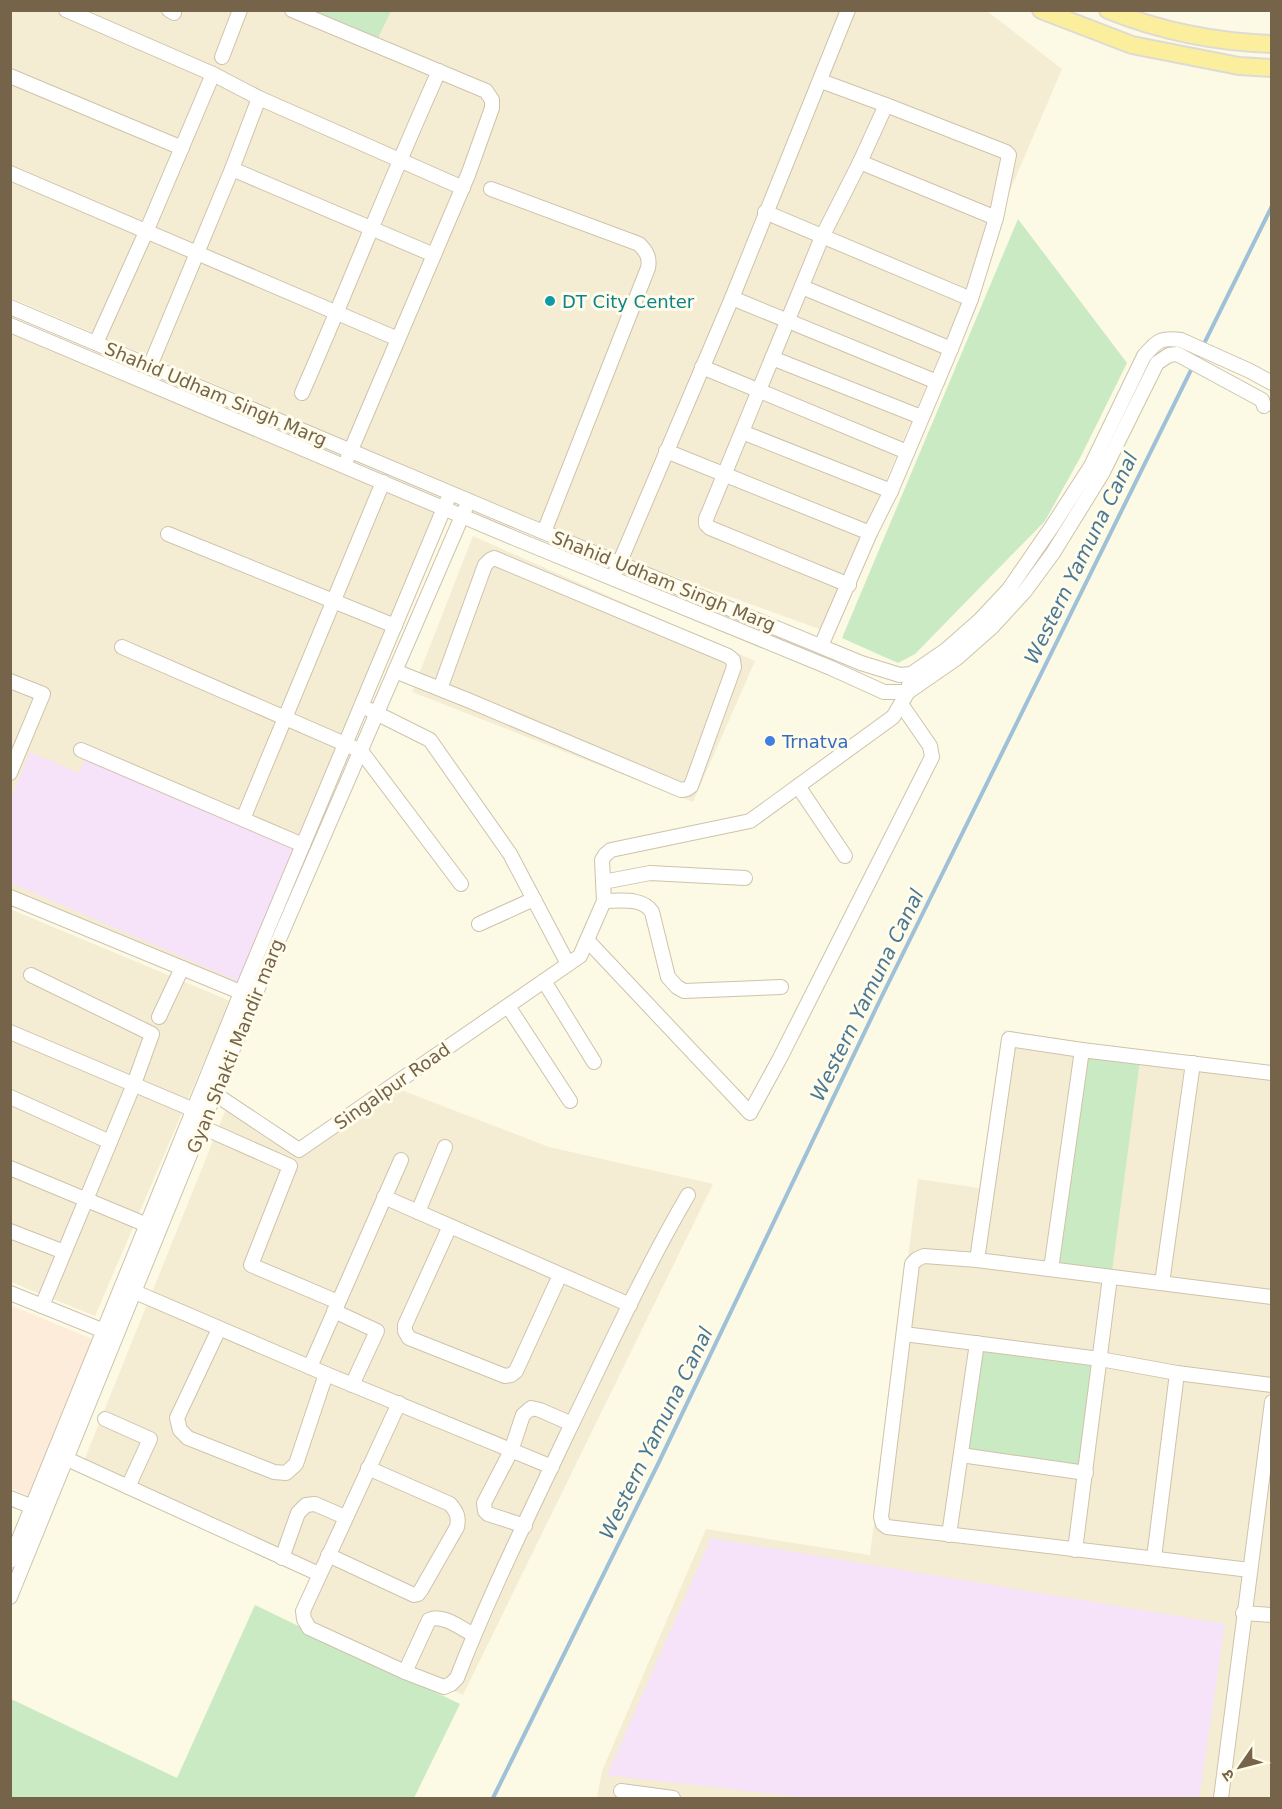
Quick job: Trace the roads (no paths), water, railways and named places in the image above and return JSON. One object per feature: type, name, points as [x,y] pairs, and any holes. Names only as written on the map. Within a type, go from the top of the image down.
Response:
[{"type":"main road","points":[[1041,10],[1132,45],[1239,66],[1272,68]]},
{"type":"main road","points":[[1108,10],[1169,31],[1245,43],[1272,44]]},
{"type":"main road","points":[[1245,43],[1272,38]]},
{"type":"main road","points":[[1239,66],[1272,81]]},
{"type":"street","points":[[66,10],[463,188]]},
{"type":"street","points":[[222,57],[240,10]]},
{"type":"street","points":[[292,10],[486,91],[492,100],[492,108],[463,188],[344,466]]},
{"type":"street","points":[[613,578],[732,298],[848,10]]},
{"type":"street","points":[[302,393],[399,160],[439,71]]},
{"type":"street","points":[[96,343],[213,74]]},
{"type":"street","points":[[10,76],[182,148]]},
{"type":"street","points":[[821,81],[1009,155],[996,218],[971,299],[891,491],[870,533],[821,646]]},
{"type":"street","points":[[150,366],[259,98]]},
{"type":"street","points":[[849,585],[710,528],[706,524],[706,519],[822,237],[886,105]]},
{"type":"street","points":[[860,162],[996,218]]},
{"type":"street","points":[[232,169],[434,255]]},
{"type":"street","points":[[10,173],[398,339]]},
{"type":"street","points":[[491,189],[639,244],[648,254],[648,268],[544,532]]},
{"type":"street","points":[[765,212],[971,299]]},
{"type":"street","points":[[801,286],[951,349]]},
{"type":"street","points":[[732,298],[937,382]]},
{"type":"street","name":"Shahid Udham Singh Marg","points":[[10,307],[821,646],[871,666],[900,675],[911,674]]},
{"type":"street","name":"Shahid Udham Singh Marg","points":[[10,326],[884,692],[904,698]]},
{"type":"street","points":[[781,987],[684,991],[677,987],[668,977],[652,912],[649,908],[643,902],[604,901],[602,860],[605,855],[611,850],[750,821],[893,717],[904,698],[911,674],[946,650],[1009,590],[1091,466],[1144,356],[1155,343],[1162,339],[1181,340],[1221,357],[1272,385],[1263,397],[1268,410]]},
{"type":"street","points":[[904,698],[957,658],[992,627],[1025,591],[1053,553],[1102,472],[1157,363],[1169,355],[1177,354],[1262,400],[1268,410]]},
{"type":"street","points":[[772,358],[921,417]]},
{"type":"street","points":[[702,367],[907,452]]},
{"type":"street","points":[[742,432],[891,491]]},
{"type":"street","points":[[666,451],[870,533]]},
{"type":"street","points":[[243,819],[383,482]]},
{"type":"street","name":"Gyan Shakti Mandir marg","points":[[10,1561],[104,1331],[128,1290],[202,1127],[303,844],[451,492]]},
{"type":"street","name":"Gyan Shakti Mandir marg","points":[[10,1597],[67,1459],[128,1290],[147,1224],[194,1110],[361,751],[469,500]]},
{"type":"street","points":[[168,534],[395,626]]},
{"type":"street","points":[[395,671],[681,790],[691,786],[734,667],[733,660],[728,656],[494,558],[485,565],[440,689]]},
{"type":"street","points":[[122,647],[361,751],[461,884]]},
{"type":"street","points":[[10,681],[43,694],[15,752],[10,774]]},
{"type":"street","points":[[587,940],[750,1113],[932,757],[930,746],[904,698]]},
{"type":"street","points":[[362,706],[430,740],[510,854],[568,964]]},
{"type":"street","points":[[81,750],[303,844]]},
{"type":"street","points":[[798,786],[845,856]]},
{"type":"street","points":[[603,882],[650,873],[745,878]]},
{"type":"street","points":[[10,897],[248,995]]},
{"type":"street","points":[[478,924],[534,899]]},
{"type":"street","name":"Singalpur Road","points":[[215,1094],[299,1150],[580,956],[604,901]]},
{"type":"street","points":[[159,1017],[182,968]]},
{"type":"street","points":[[31,975],[152,1034],[134,1084],[42,1306]]},
{"type":"street","points":[[544,981],[594,1062]]},
{"type":"street","points":[[508,1006],[570,1101]]},
{"type":"street","points":[[10,1032],[194,1110]]},
{"type":"street","points":[[977,1260],[1008,1039],[1272,1072]]},
{"type":"street","points":[[1051,1269],[1083,1050]]},
{"type":"street","points":[[1162,1283],[1193,1063]]},
{"type":"street","points":[[10,1097],[110,1142]]},
{"type":"street","points":[[202,1127],[290,1166],[251,1265],[336,1307],[377,1331],[352,1385]]},
{"type":"street","points":[[418,1212],[445,1147]]},
{"type":"street","points":[[310,1367],[400,1160]]},
{"type":"street","points":[[10,1168],[147,1224]]},
{"type":"street","points":[[399,1403],[319,1574],[303,1611],[304,1619],[309,1628],[405,1672],[444,1687],[452,1684],[457,1678],[474,1635],[572,1424],[657,1248],[687,1195]]},
{"type":"street","points":[[384,1197],[630,1305]]},
{"type":"street","points":[[450,1226],[405,1325],[409,1338],[505,1376],[511,1375],[516,1371],[561,1275]]},
{"type":"street","points":[[10,1231],[64,1252]]},
{"type":"street","points":[[1250,1570],[886,1527],[882,1522],[912,1264],[917,1259],[924,1256],[977,1260],[1272,1298]]},
{"type":"street","points":[[1075,1550],[1110,1277]]},
{"type":"street","points":[[128,1290],[552,1467]]},
{"type":"street","points":[[10,1293],[104,1331]]},
{"type":"street","points":[[219,1329],[177,1418],[180,1430],[188,1438],[274,1472],[286,1473],[296,1464],[326,1374]]},
{"type":"street","points":[[904,1334],[1100,1359],[1177,1373],[1272,1385]]},
{"type":"street","points":[[949,1535],[977,1343]]},
{"type":"street","points":[[1154,1558],[1177,1373]]},
{"type":"street","points":[[525,1526],[488,1514],[484,1508],[484,1503],[511,1451],[524,1415],[531,1408],[572,1424]]},
{"type":"street","points":[[1221,1798],[1243,1613],[1267,1474],[1271,1411]]},
{"type":"street","points":[[105,1419],[150,1439],[128,1487]]},
{"type":"street","points":[[961,1455],[1086,1473]]},
{"type":"street","points":[[67,1459],[319,1574]]},
{"type":"street","points":[[328,1555],[414,1595],[421,1590],[457,1527],[459,1519],[450,1504],[368,1468]]},
{"type":"street","points":[[10,1498],[33,1507]]},
{"type":"street","points":[[282,1558],[298,1513],[306,1505],[315,1504],[345,1517]]},
{"type":"street","points":[[1243,1613],[1272,1615]]},
{"type":"street","points":[[405,1672],[432,1618],[441,1618],[474,1635]]},
{"type":"street","points":[[621,1791],[673,1798]]},
{"type":"waterway","name":"Western Yamuna Canal","points":[[493,1798],[658,1464],[880,1000],[1272,206]]},
{"type":"place","name":"DT City Center","points":[[550,301]]},
{"type":"place","name":"Trnatva","points":[[770,741]]}]
